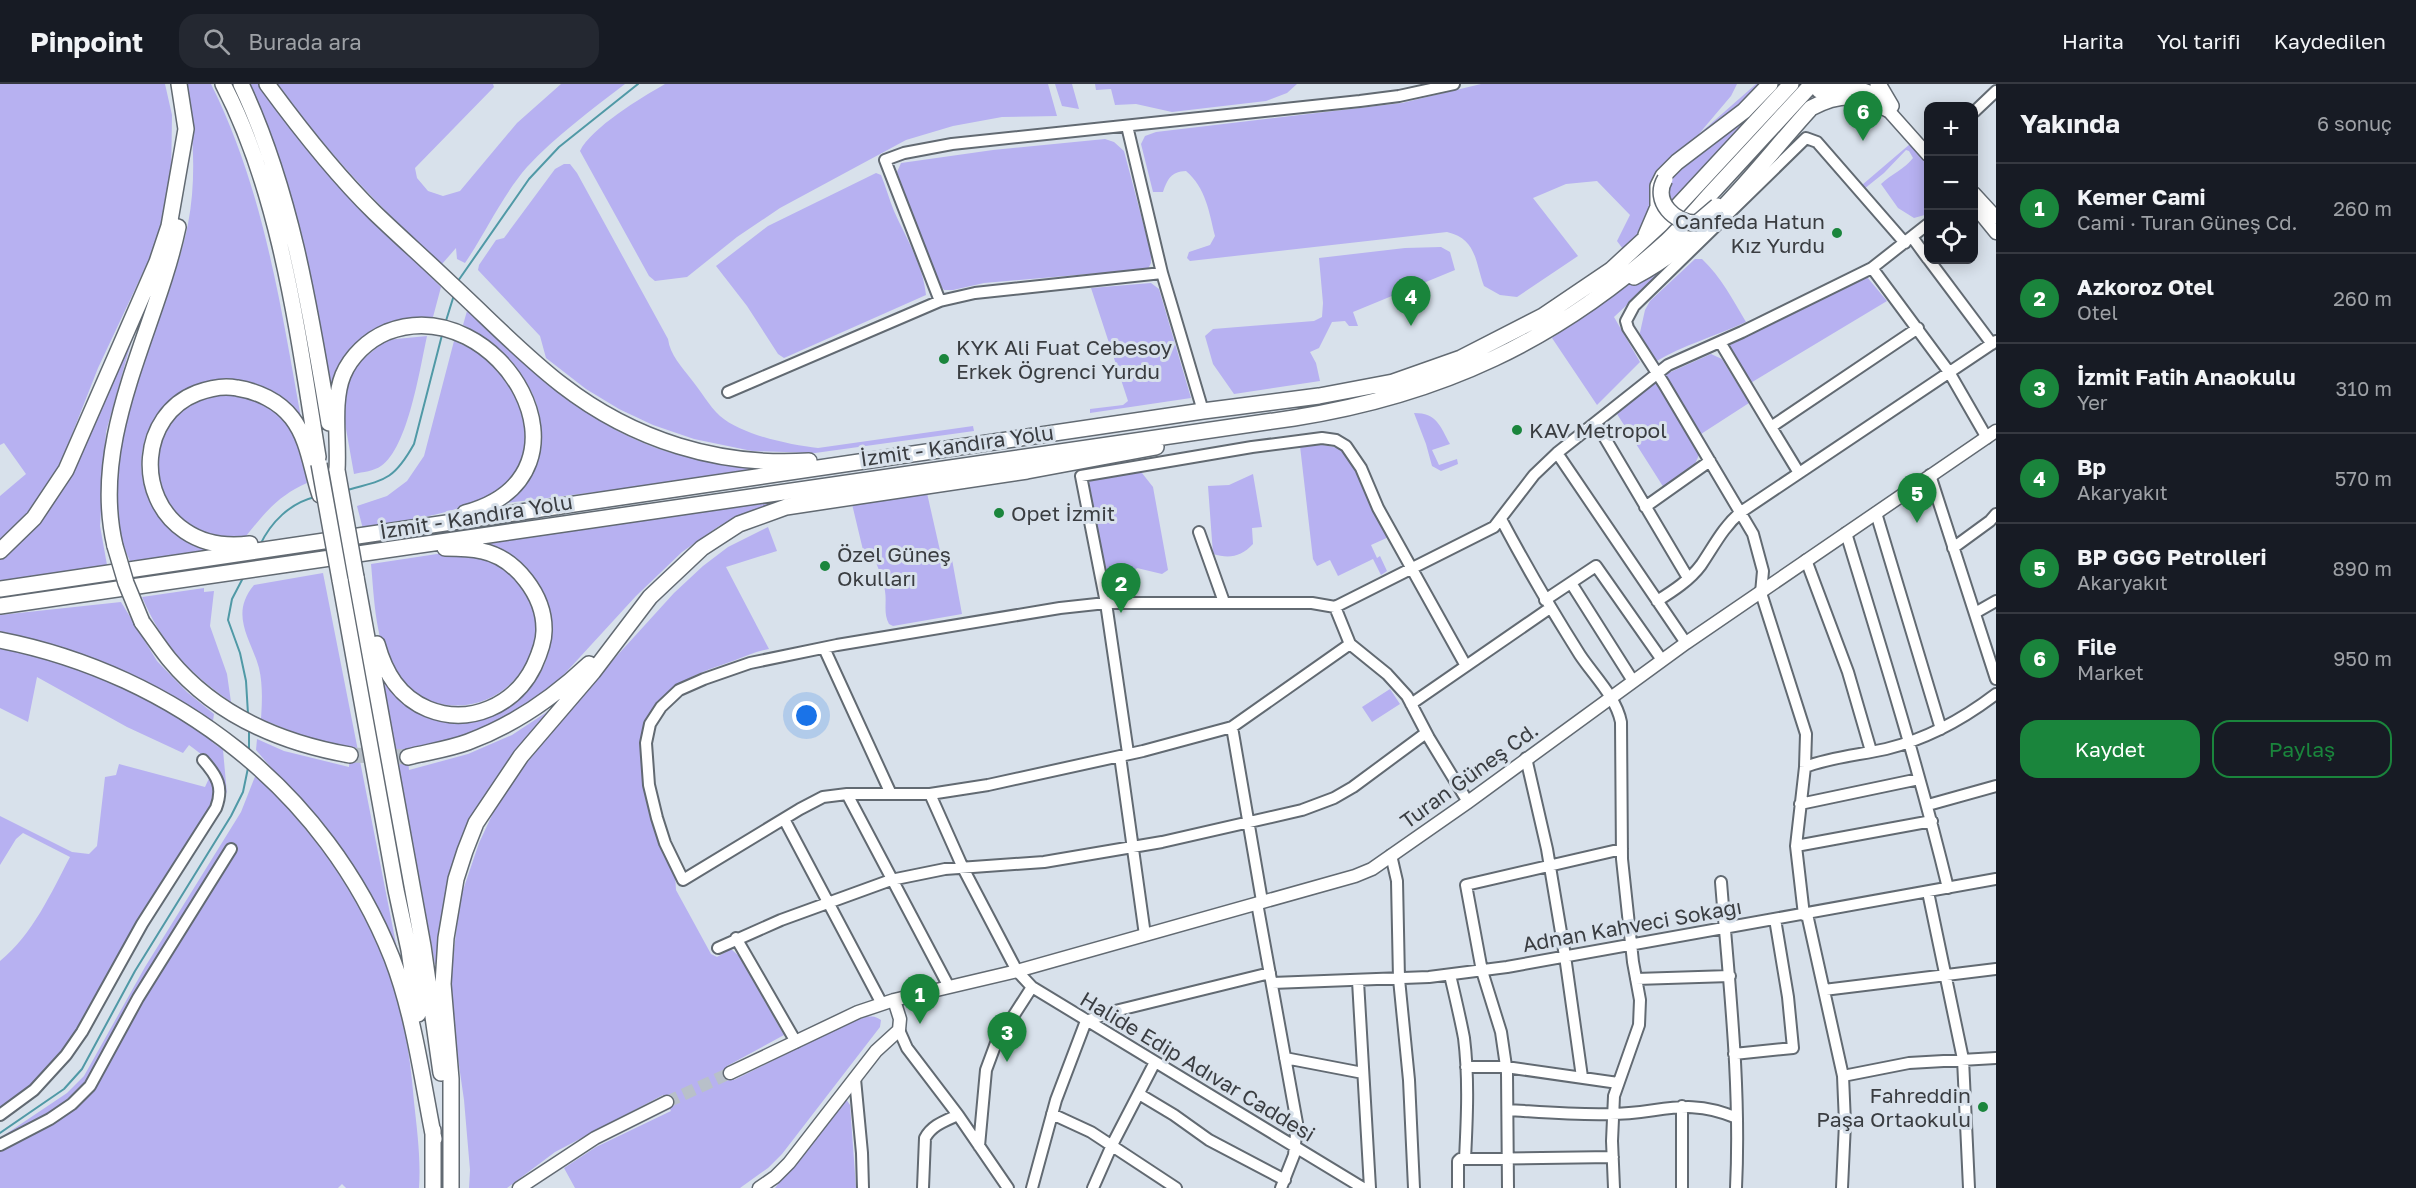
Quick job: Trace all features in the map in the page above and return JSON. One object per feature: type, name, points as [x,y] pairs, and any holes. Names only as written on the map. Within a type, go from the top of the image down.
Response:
[{"type":"highway","points":[[179,84],[186,129],[186,167],[176,236],[153,317],[128,383],[113,449],[110,511],[115,546],[126,583],[142,622],[170,660],[210,697],[230,712],[276,736],[318,749],[350,755]]},
{"type":"highway","points":[[223,84],[263,185],[280,249],[315,465],[330,523],[396,890],[409,950],[434,1139],[433,1188]]},
{"type":"highway","points":[[241,84],[278,177],[303,277],[423,946],[450,1137]]},
{"type":"highway","points":[[267,84],[303,133],[374,212],[534,362],[583,400],[643,434],[680,447],[731,458],[764,462],[818,461],[896,452],[925,453]]},
{"type":"highway","points":[[1640,243],[1651,226],[1658,207],[1658,186],[1663,176],[1677,162],[1744,111],[1770,84]]},
{"type":"highway","points":[[1779,84],[1742,119],[1677,167],[1665,179],[1661,188],[1664,205],[1683,221],[1697,223],[1717,206],[1818,86],[1857,87],[1889,108]]},
{"type":"highway","name":"İzmit - Kandıra Yolu","points":[[0,589],[231,551],[297,542],[327,542],[1203,411],[1319,396],[1393,382],[1444,364],[1543,316],[1611,270],[1661,224],[1791,84]]},
{"type":"highway","points":[[1872,84],[1889,108]]},
{"type":"highway","points":[[1878,84],[1889,108]]},
{"type":"highway","name":"İzmit - Kandıra Yolu","points":[[0,606],[1294,418],[1400,396],[1455,377],[1524,344],[1610,288],[1668,240],[1818,86]]},
{"type":"highway","points":[[1610,288],[1650,269],[1674,253],[1702,229],[1811,108],[1822,102],[1845,96],[1873,101],[1889,108]]},
{"type":"highway","points":[[0,551],[34,518],[66,470],[157,262],[169,226],[186,129]]},
{"type":"highway","points":[[337,470],[339,442],[336,401],[343,374],[362,348],[378,336],[411,326],[449,331],[474,340],[504,366],[519,384],[530,413],[533,429],[530,458],[516,482],[495,501],[477,509],[401,530]]},
{"type":"highway","points":[[231,551],[182,529],[163,508],[159,499],[150,472],[150,452],[155,432],[170,410],[187,397],[207,389],[228,386],[251,390],[273,401],[291,417],[315,465]]},
{"type":"highway","points":[[451,1188],[451,1079],[443,984],[456,879],[465,851],[476,823],[520,756],[593,672],[650,597],[702,548],[740,524],[786,507],[1050,468],[1294,418]]},
{"type":"highway","points":[[356,577],[380,656],[389,677],[401,691],[416,704],[436,712],[460,716],[482,712],[501,704],[528,679],[542,646],[543,618],[532,588],[507,562],[482,551],[403,547]]},
{"type":"highway","points":[[408,757],[466,743],[525,716],[571,681],[623,630]]},
{"type":"highway","points":[[0,640],[50,651],[96,668],[165,700],[214,731],[276,783],[330,846],[353,879],[392,957],[406,1000],[434,1139]]},
{"type":"main road","points":[[1889,108],[1924,141]]},
{"type":"main road","points":[[1889,108],[1924,149]]},
{"type":"main road","points":[[1978,197],[1996,217]]},
{"type":"main road","points":[[1977,210],[1996,233]]},
{"type":"main road","name":"Turan Güneş Cd.","points":[[730,1073],[858,1012],[888,1002],[1017,971],[1355,876],[1372,869],[1686,643],[1991,434]]},
{"type":"main road","points":[[759,1188],[789,1163],[876,1051],[899,1030],[900,1019],[888,1002]]},
{"type":"main road","points":[[519,1188],[595,1138],[667,1102]]},
{"type":"street","points":[[940,301],[885,160],[904,153],[952,144],[1360,101],[1399,96],[1454,84]]},
{"type":"street","points":[[1978,108],[1996,91]]},
{"type":"street","points":[[1127,126],[1162,273],[1203,411]]},
{"type":"street","points":[[1842,1188],[1845,1123],[1843,1076],[1805,914],[1796,846],[1805,767],[1806,734],[1761,593],[1762,561],[1753,534],[1657,372],[1628,328],[1626,321],[1628,314],[1790,151],[1806,138],[1817,142],[1924,254]]},
{"type":"street","points":[[1350,644],[1232,727],[988,785],[930,794],[847,794],[823,797],[683,880],[665,843],[649,785],[646,760],[650,724],[661,707],[679,690],[750,663],[999,618],[1106,603],[1312,603],[1335,607],[1486,533],[1501,519],[1534,475],[1557,453],[1657,372],[1794,308],[1872,268],[1924,228]]},
{"type":"street","points":[[1657,601],[1699,567],[1725,527],[1741,512],[1994,342],[1933,264]]},
{"type":"street","points":[[1872,268],[1949,372],[1991,434]]},
{"type":"street","points":[[728,392],[940,301],[975,293],[1162,273]]},
{"type":"street","points":[[1771,427],[1917,328]]},
{"type":"street","points":[[1720,342],[1799,473]]},
{"type":"street","points":[[1596,423],[1688,578]]},
{"type":"street","points":[[1145,935],[1131,847],[1124,754],[1106,603],[1081,476],[1252,447],[1322,438],[1336,440],[1346,446],[1353,455],[1377,508],[1466,666]]},
{"type":"street","points":[[1557,453],[1686,643]]},
{"type":"street","points":[[1645,507],[1710,461]]},
{"type":"street","points":[[1930,476],[1996,680]]},
{"type":"street","points":[[1876,513],[1941,729]]},
{"type":"street","points":[[1953,548],[1996,514]]},
{"type":"street","points":[[1501,519],[1548,604],[1588,668],[1619,711],[1623,738],[1622,849],[1631,944],[1640,1000],[1639,1025],[1618,1083],[1612,1114],[1614,1188]]},
{"type":"street","points":[[1199,532],[1224,602]]},
{"type":"street","points":[[1846,533],[1928,805],[1948,888]]},
{"type":"street","points":[[1806,560],[1848,672],[1871,752]]},
{"type":"street","points":[[1411,704],[1466,666],[1596,566],[1662,660]]},
{"type":"street","points":[[1571,583],[1633,681]]},
{"type":"street","points":[[1975,613],[1996,601]]},
{"type":"street","points":[[1335,607],[1350,644],[1387,674],[1411,704],[1468,802]]},
{"type":"street","points":[[824,648],[891,794]]},
{"type":"street","points":[[1805,767],[1822,760],[1908,743],[1972,712],[1996,694]]},
{"type":"street","points":[[1139,1094],[1209,1140],[1283,1184],[1296,1148],[1297,1123],[1271,978],[1249,821],[1232,727]]},
{"type":"street","points":[[718,948],[736,938],[891,880],[963,868],[1044,862],[1131,847],[1302,810],[1334,798],[1395,758],[1426,733]]},
{"type":"street","points":[[1526,758],[1550,865],[1582,1077]]},
{"type":"street","points":[[0,1115],[34,1090],[66,1055],[82,1032],[142,924],[216,808],[221,787],[214,772],[203,760]]},
{"type":"street","points":[[1800,804],[1919,779]]},
{"type":"street","points":[[1928,805],[1996,786]]},
{"type":"street","points":[[847,794],[949,987]]},
{"type":"street","name":"Halide Edip Adıvar Caddesi","points":[[930,794],[963,868],[1017,971],[1032,987],[1363,1188]]},
{"type":"street","points":[[784,819],[827,904],[888,1002]]},
{"type":"street","points":[[1796,846],[1932,821]]},
{"type":"street","points":[[0,1145],[50,1119],[72,1104],[90,1086],[138,998],[231,849]]},
{"type":"street","points":[[1508,1188],[1506,1067],[1501,1032],[1482,970],[1466,885],[1622,849]]},
{"type":"street","points":[[1391,855],[1397,881],[1400,979],[1409,1080],[1414,1188]]},
{"type":"street","name":"Adnan Kahveci Sokağı","points":[[1086,1021],[1115,1011],[1271,978],[1358,981],[1450,975],[1996,879]]},
{"type":"street","points":[[1721,882],[1730,976],[1734,1054],[1737,1118],[1736,1188]]},
{"type":"street","points":[[1928,892],[1963,1059],[1969,1188]]},
{"type":"street","points":[[1734,1054],[1793,1048],[1788,996],[1775,919]]},
{"type":"street","points":[[736,938],[796,1042]]},
{"type":"street","points":[[1824,990],[1996,969]]},
{"type":"street","points":[[1450,975],[1464,1038],[1467,1119],[1465,1159]]},
{"type":"street","points":[[1636,979],[1730,976]]},
{"type":"street","points":[[1358,981],[1370,1188]]},
{"type":"street","points":[[979,1146],[986,1070],[996,1043],[1032,987]]},
{"type":"street","points":[[1032,1188],[1052,1114],[1086,1021]]},
{"type":"street","points":[[899,1030],[908,1048],[979,1146],[999,1183],[1008,1188]]},
{"type":"street","points":[[1285,1058],[1363,1073]]},
{"type":"street","points":[[1843,1076],[1909,1063],[1996,1058]]},
{"type":"street","points":[[1093,1188],[1112,1145],[1155,1062]]},
{"type":"street","points":[[1466,1067],[1506,1067],[1618,1083]]},
{"type":"street","points":[[855,1079],[863,1188]]},
{"type":"street","points":[[1682,1106],[1682,1188]]},
{"type":"street","points":[[1508,1110],[1612,1114],[1699,1106],[1737,1118]]},
{"type":"street","points":[[1052,1114],[1069,1120],[1112,1145],[1176,1188]]},
{"type":"street","points":[[923,1188],[925,1138],[929,1131],[939,1123],[958,1115]]},
{"type":"street","points":[[1458,1188],[1458,1161],[1465,1159],[1613,1157]]},
{"type":"shaded area","points":[[0,84],[165,84],[172,115],[171,183],[161,234],[98,368],[60,465],[44,494],[28,516],[0,541],[0,496],[26,474],[4,443],[0,445]]},
{"type":"shaded area","points":[[186,84],[211,84],[245,166],[258,208],[278,293],[302,423],[270,392],[244,381],[221,380],[196,385],[175,397],[158,413],[147,433],[142,455],[143,479],[150,502],[170,528],[189,540],[217,551],[130,561],[118,522],[116,480],[122,437],[134,392],[178,263],[188,224],[193,154]]},
{"type":"shaded area","points":[[246,84],[258,84],[333,181],[441,287],[433,317],[412,317],[412,321],[383,327],[332,391],[313,289],[288,185]]},
{"type":"shaded area","points":[[278,84],[493,84],[494,87],[415,168],[417,178],[428,191],[443,196],[460,191],[517,123],[561,84],[625,84],[562,134],[527,167],[510,190],[465,263],[457,259],[456,248],[442,264],[355,178],[315,133]]},
{"type":"shaded area","points":[[665,84],[1048,84],[1057,116],[1002,117],[953,126],[906,140],[780,208],[737,237],[687,277],[655,281],[649,276],[580,151],[606,123]]},
{"type":"shaded area","points":[[1055,84],[1072,84],[1079,109],[1062,106]]},
{"type":"shaded area","points":[[1095,84],[1297,84],[1287,93],[1266,101],[1172,112],[1136,104],[1115,105],[1111,89],[1096,90]]},
{"type":"shaded area","points":[[1481,84],[1737,84],[1731,96],[1698,135],[1756,84],[1768,84],[1668,168],[1649,225],[1626,253],[1617,241],[1630,215],[1597,181],[1566,184],[1533,198],[1578,256],[1517,297],[1500,295],[1484,286],[1470,246],[1457,235],[1447,232],[1190,261],[1187,258],[1189,252],[1210,245],[1215,236],[1208,209],[1198,185],[1186,171],[1171,177],[1163,192],[1153,192],[1141,144],[1145,136],[1156,132],[1402,103]]},
{"type":"shaded area","points":[[1750,115],[1754,119],[1671,209],[1665,186],[1671,176]]},
{"type":"shaded area","points":[[1105,139],[1114,142],[1124,151],[1151,253],[1151,263],[1148,269],[984,283],[944,290],[939,284],[897,172],[901,163],[993,150]]},
{"type":"shaded area","points":[[1910,144],[1924,160],[1924,215],[1914,218],[1898,208],[1881,184],[1910,162],[1913,158],[1909,151],[1906,150],[1884,173],[1864,189],[1862,185]]},
{"type":"shaded area","points":[[564,164],[570,164],[577,173],[668,339],[677,360],[712,408],[729,423],[767,438],[818,448],[973,426],[974,431],[815,453],[752,451],[694,439],[653,425],[619,409],[586,389],[546,358],[540,336],[478,270],[496,240],[504,238],[555,169]]},
{"type":"shaded area","points":[[876,173],[881,175],[894,211],[918,262],[926,295],[784,358],[778,354],[747,306],[716,266],[768,226]]},
{"type":"shaded area","points":[[1705,232],[1614,317],[1640,362],[1597,405],[1552,338]]},
{"type":"shaded area","points":[[1441,247],[1450,252],[1455,270],[1353,312],[1358,326],[1349,326],[1345,321],[1332,322],[1319,348],[1310,352],[1316,363],[1320,381],[1234,394],[1213,364],[1205,336],[1213,329],[1314,321],[1322,317],[1319,258],[1405,248]]},
{"type":"shaded area","points":[[1695,259],[1702,259],[1715,273],[1746,322],[1655,362],[1639,337],[1645,310],[1650,301]]},
{"type":"shaded area","points":[[1867,277],[1887,301],[1749,384],[1729,348],[1730,345]]},
{"type":"shaded area","points":[[1151,283],[1159,289],[1191,398],[1090,413],[1090,409],[1123,405],[1128,401],[1091,288]]},
{"type":"shaded area","points":[[467,311],[518,358],[572,402],[632,438],[664,451],[698,459],[785,467],[505,503],[524,480],[536,457],[541,435],[539,412],[531,391],[518,371],[499,352],[476,335],[476,332],[463,325]]},
{"type":"shaded area","points":[[139,314],[106,432],[100,526],[107,565],[0,581],[0,559],[33,529],[69,476]]},
{"type":"shaded area","points":[[427,336],[412,406],[399,443],[381,466],[354,474],[343,412],[343,391],[350,370],[386,340]]},
{"type":"shaded area","points":[[454,341],[476,351],[495,366],[508,382],[518,400],[524,418],[525,437],[522,456],[514,474],[498,492],[470,505],[425,517],[363,529],[357,506],[387,496],[407,481],[424,456]]},
{"type":"shaded area","points":[[1711,354],[1722,359],[1749,403],[1701,434],[1666,382],[1666,374]]},
{"type":"shaded area","points":[[1654,383],[1660,386],[1699,455],[1695,464],[1664,488],[1617,414]]},
{"type":"shaded area","points":[[228,393],[251,396],[273,408],[287,422],[301,445],[307,483],[279,500],[243,540],[209,535],[186,524],[169,505],[157,476],[156,458],[160,441],[167,427],[178,414],[209,397]]},
{"type":"shaded area","points":[[1414,413],[1433,418],[1450,444],[1432,450],[1439,465],[1457,459],[1458,464],[1441,471],[1432,466]]},
{"type":"shaded area","points":[[1323,445],[1343,449],[1356,468],[1370,505],[1391,536],[1371,545],[1377,558],[1380,556],[1387,571],[1381,575],[1373,559],[1338,576],[1330,560],[1317,566],[1313,559],[1300,446]]},
{"type":"shaded area","points":[[1136,472],[1142,473],[1153,487],[1168,570],[1162,574],[1137,568],[1130,576],[1135,594],[1117,595],[1109,589],[1089,483],[1091,480]]},
{"type":"shaded area","points":[[1253,474],[1262,527],[1252,528],[1253,544],[1244,552],[1230,556],[1213,554],[1208,486],[1229,485]]},
{"type":"shaded area","points":[[927,493],[941,555],[951,554],[962,614],[893,626],[889,624],[886,616],[885,591],[881,576],[871,550],[863,550],[852,504]]},
{"type":"shaded area","points":[[806,497],[765,507],[719,526],[682,552],[636,596],[558,681],[504,721],[455,740],[407,749],[409,770],[468,754],[512,735],[553,708],[508,761],[473,819],[438,964],[435,964],[383,679],[404,703],[419,713],[447,722],[474,721],[499,712],[521,697],[538,677],[548,653],[551,626],[545,598],[531,574],[518,564],[475,544]]},
{"type":"shaded area","points":[[768,527],[777,551],[726,567],[769,649],[685,680],[656,705],[649,717],[647,798],[655,829],[675,873],[676,890],[711,954],[717,957],[731,949],[739,956],[784,1035],[727,1066],[734,1080],[852,1021],[874,1017],[881,1020],[880,1027],[782,1154],[768,1168],[740,1188],[575,1188],[564,1168],[596,1147],[671,1111],[663,1095],[555,1152],[507,1188],[469,1188],[470,1170],[464,1100],[452,1017],[452,967],[460,899],[479,843],[493,813],[524,766],[604,670],[674,593],[728,547]]},
{"type":"shaded area","points":[[466,553],[488,559],[508,570],[527,591],[535,614],[535,638],[527,661],[513,681],[493,696],[469,705],[441,704],[425,699],[410,690],[398,678],[389,663],[378,627],[371,564],[437,554]]},
{"type":"shaded area","points":[[323,573],[398,954],[362,881],[339,847],[256,750],[257,739],[284,751],[349,767],[350,749],[334,744],[323,744],[261,719],[262,694],[259,668],[242,617],[247,596],[254,585]]},
{"type":"shaded area","points":[[204,588],[204,592],[214,591],[210,626],[227,674],[231,702],[202,680],[178,656],[158,629],[142,597]]},
{"type":"shaded area","points":[[121,602],[157,661],[187,692],[214,714],[213,721],[110,668],[56,648],[0,634],[0,615]]},
{"type":"shaded area","points":[[0,648],[29,654],[84,671],[137,695],[213,739],[212,742],[223,750],[227,794],[213,766],[189,745],[183,753],[127,727],[37,677],[28,722],[0,708]]},
{"type":"shaded area","points":[[1390,689],[1400,704],[1372,722],[1362,707]]},
{"type":"shaded area","points":[[119,764],[205,787],[211,774],[216,790],[212,809],[86,1016],[60,1053],[30,1087],[0,1110],[0,961],[32,926],[70,857],[23,833],[16,839],[0,865],[0,816],[72,852],[89,854],[97,846],[105,777],[116,775]]},
{"type":"shaded area","points":[[256,774],[326,855],[355,899],[380,947],[399,1003],[410,1063],[418,1145],[419,1188],[346,1188],[342,1184],[338,1188],[0,1188],[0,1138],[67,1093],[84,1076],[145,967],[241,812]]},
{"type":"shaded area","points":[[846,1099],[850,1105],[856,1188],[775,1188]]},
{"type":"waterway","points":[[458,281],[529,179],[559,147],[638,84]]},
{"type":"waterway","points":[[445,324],[454,295]]},
{"type":"waterway","points":[[347,490],[380,481],[394,472],[407,456],[414,444],[442,335]]},
{"type":"waterway","points":[[260,545],[282,515],[297,504],[315,497]]},
{"type":"waterway","points":[[244,576],[232,599],[228,620],[240,653],[246,681],[248,714]]},
{"type":"waterway","points":[[249,729],[249,753]]},
{"type":"waterway","points":[[0,1133],[64,1089],[82,1069],[135,971],[231,816],[243,792],[248,768]]},
{"type":"tunnel","points":[[350,755],[408,757]]},
{"type":"tunnel","points":[[667,1102],[730,1073]]},
{"type":"place","name":"File","points":[[1863,141]]},
{"type":"place","name":"Canfeda Hatun Kız Yurdu","points":[[1837,233]]},
{"type":"place","name":"Bp","points":[[1411,326]]},
{"type":"place","name":"KYK Ali Fuat Cebesoy Erkek Öğrenci Yurdu","points":[[944,359]]},
{"type":"place","name":"KAV Metropol","points":[[1517,430]]},
{"type":"place","name":"Opet İzmit","points":[[999,513]]},
{"type":"place","name":"BP GGG Petrolleri","points":[[1917,523]]},
{"type":"place","name":"Özel Güneş Okulları","points":[[825,566]]},
{"type":"place","name":"Azkoroz Otel","points":[[1121,613]]},
{"type":"place","name":"Kemer Cami","points":[[920,1024]]},
{"type":"place","name":"İzmit Fatih Anaokulu","points":[[1007,1062]]},
{"type":"place","name":"Fahreddin Paşa Ortaokulu","points":[[1983,1107]]}]
